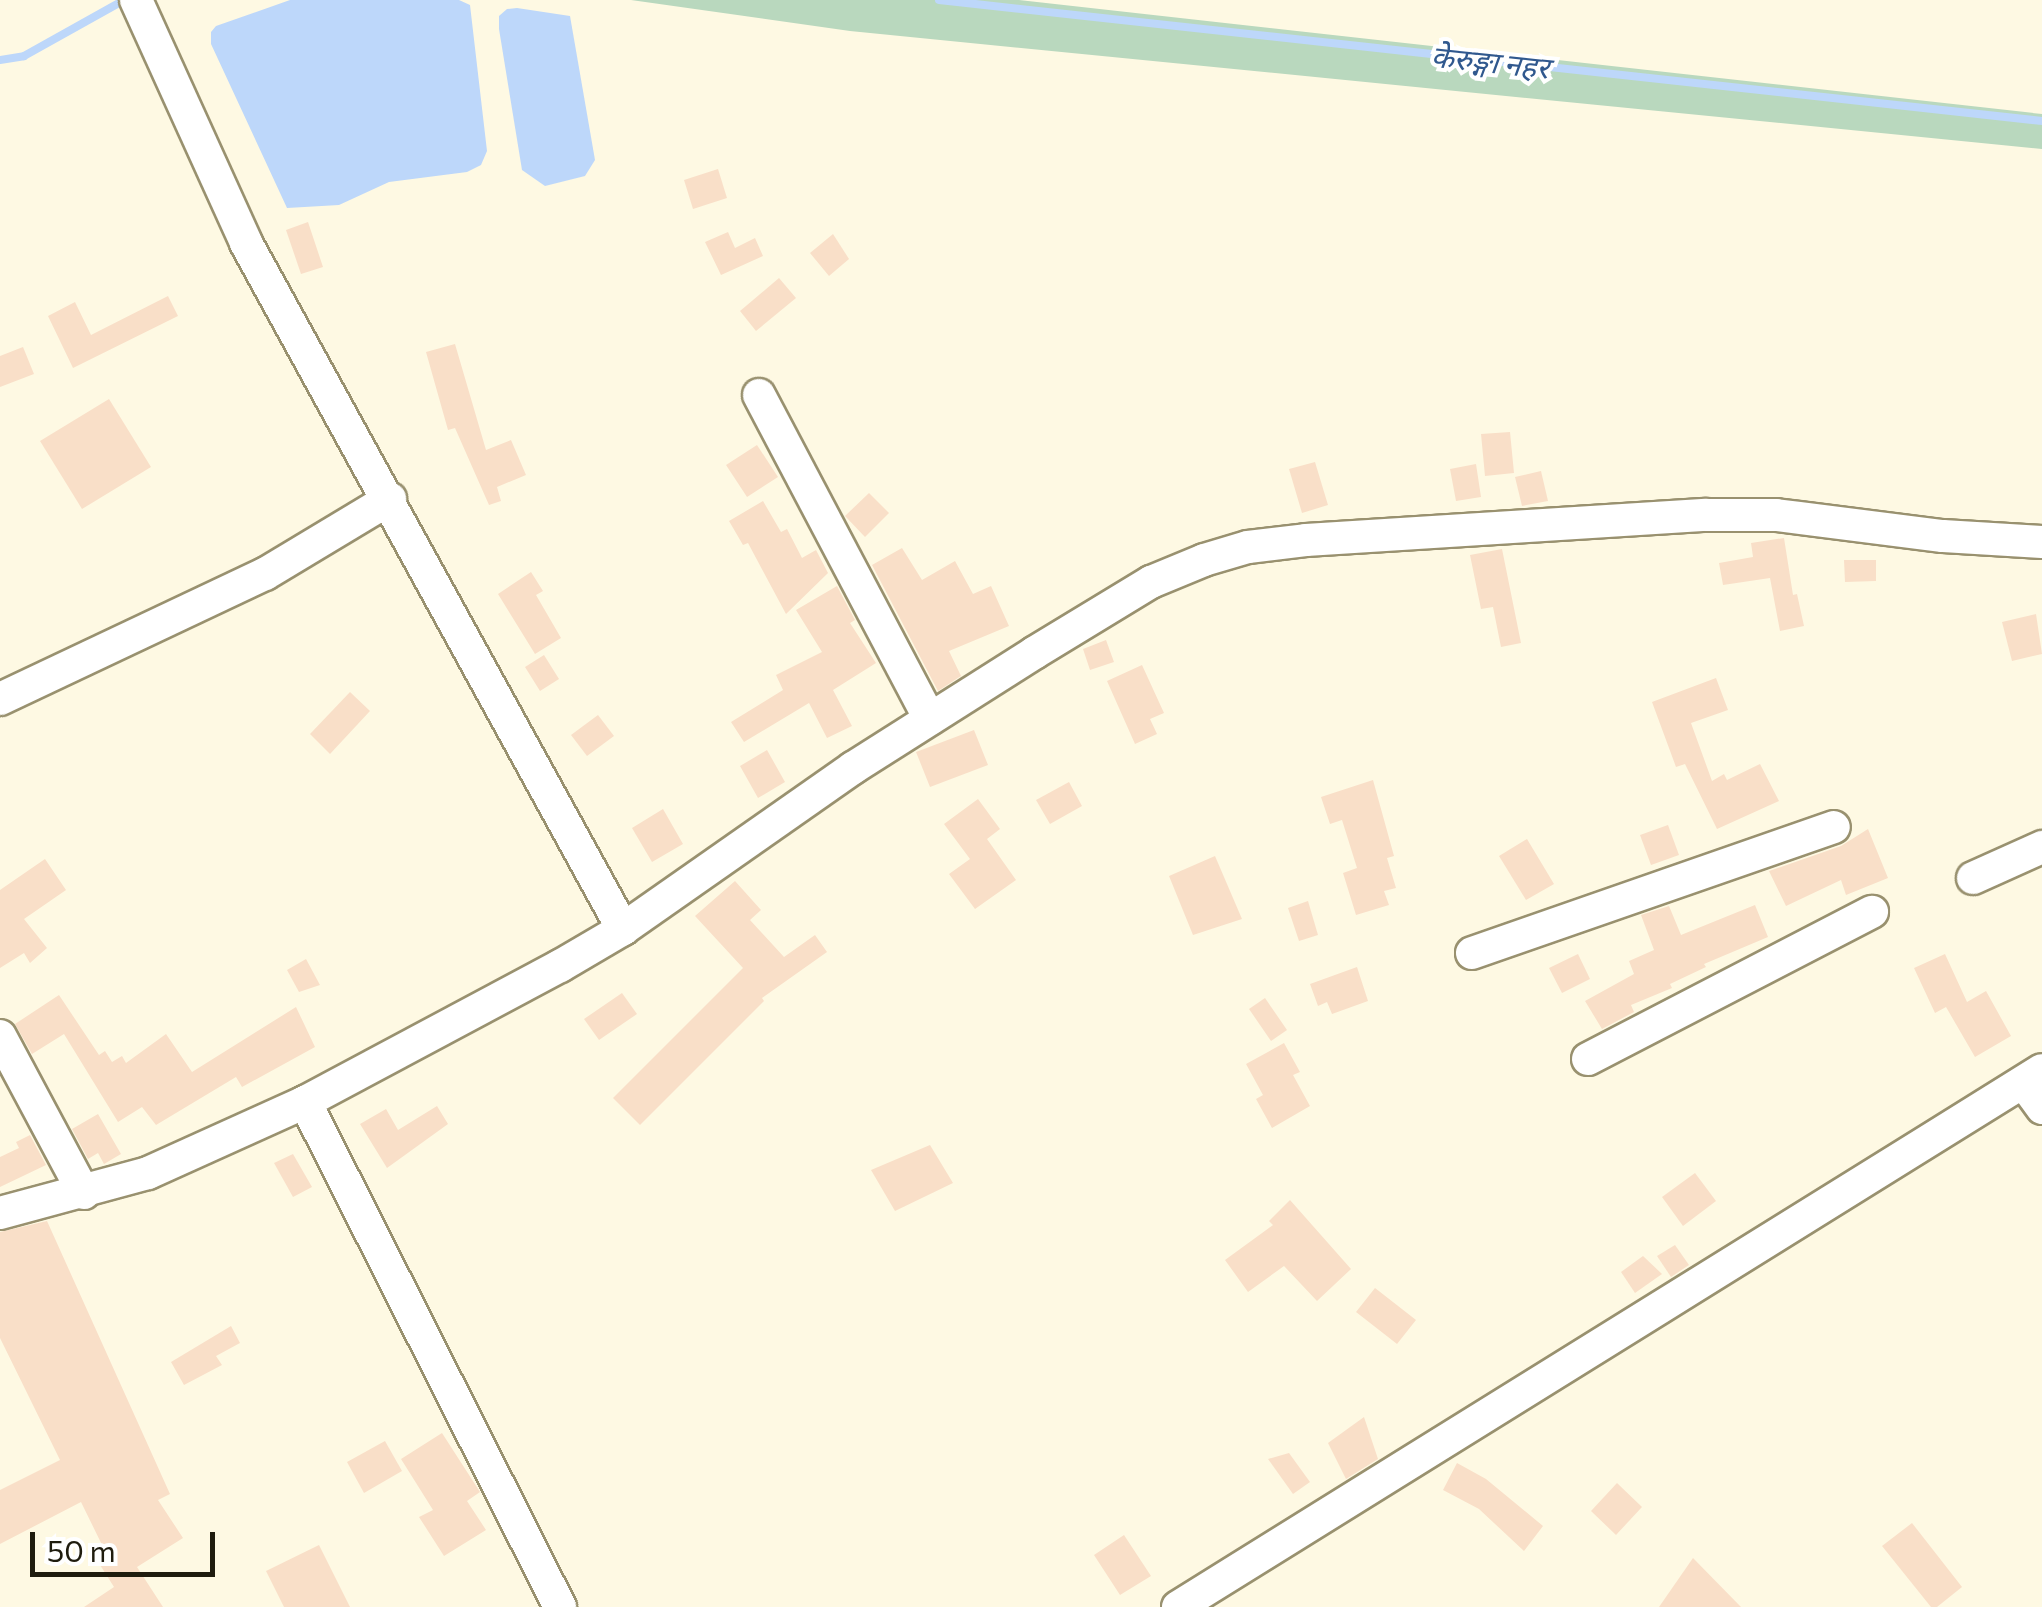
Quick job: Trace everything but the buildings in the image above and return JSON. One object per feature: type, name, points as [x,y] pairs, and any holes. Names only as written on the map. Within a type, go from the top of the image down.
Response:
[{"type":"street","points":[[143,14],[246,243],[623,929]]},
{"type":"street","points":[[760,395],[930,719]]},
{"type":"street","points":[[0,699],[265,574],[390,499]]},
{"type":"street","points":[[0,1213],[148,1173],[306,1102],[623,929],[852,768],[1151,582],[1248,548],[1706,515],[1776,515],[1942,536],[2042,542]]},
{"type":"street","points":[[1472,953],[1834,827]]},
{"type":"street","points":[[1972,878],[2042,848]]},
{"type":"street","points":[[1588,1059],[1872,912]]},
{"type":"street","points":[[0,1036],[84,1192]]},
{"type":"street","points":[[1178,1607],[2036,1087]]},
{"type":"street","points":[[306,1102],[560,1607]]},
{"type":"green space","points":[[631,0],[1019,0],[2042,114],[2042,149],[850,31]]},
{"type":"water","points":[[290,0],[459,0],[470,5],[487,151],[481,165],[467,172],[389,182],[339,205],[287,208],[211,44],[211,32],[216,26]]},
{"type":"water","points":[[507,9],[570,16],[595,160],[585,176],[545,186],[522,170],[499,29],[499,16]]},
{"type":"waterway","name":"केेरुङ्गा नहर","points":[[0,60],[24,56],[124,0]]},
{"type":"waterway","name":"केेरुङ्गा नहर","points":[[939,0],[2042,121]]}]
